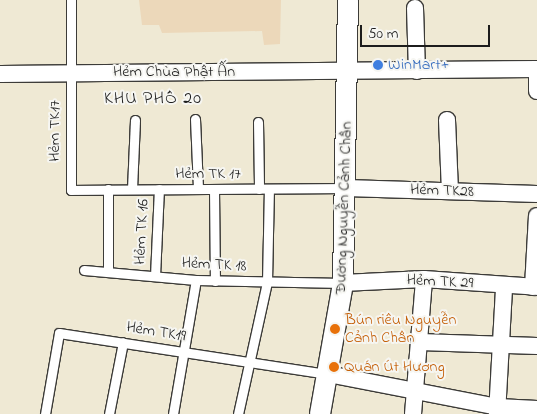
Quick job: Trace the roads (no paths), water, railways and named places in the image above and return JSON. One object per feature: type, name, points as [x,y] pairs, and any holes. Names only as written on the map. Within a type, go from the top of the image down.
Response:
[{"type":"street","name":"Đường Nguyễn Cảnh Chân","points":[[320,414],[343,283],[349,73],[348,0]]},
{"type":"street","points":[[416,8],[417,70]]},
{"type":"street","name":"Hẻm Chùa Phật Ấn","points":[[0,74],[70,72],[349,73],[417,70],[537,69]]},
{"type":"street","points":[[537,69],[537,91]]},
{"type":"street","points":[[448,120],[450,191]]},
{"type":"street","name":"Hẻm TK28","points":[[346,188],[537,194]]},
{"type":"street","points":[[535,287],[537,216]]},
{"type":"street","points":[[413,414],[417,393],[424,279]]},
{"type":"street","name":"Hẻm TK 29","points":[[343,283],[424,279],[504,287],[535,287]]},
{"type":"street","points":[[498,410],[504,287]]},
{"type":"street","points":[[420,342],[537,346]]},
{"type":"street","points":[[328,374],[498,410],[537,409]]},
{"type":"lane","name":"Hẻm TK17","points":[[70,190],[71,0]]},
{"type":"lane","points":[[196,119],[198,189]]},
{"type":"lane","points":[[132,189],[134,120]]},
{"type":"lane","points":[[238,414],[267,282],[264,189],[258,122]]},
{"type":"lane","name":"Hẻm TK 17","points":[[70,190],[346,188]]},
{"type":"lane","name":"Hẻm TK 16","points":[[155,276],[159,189]]},
{"type":"lane","points":[[214,189],[215,281]]},
{"type":"lane","points":[[108,190],[108,270]]},
{"type":"lane","name":"Hẻm TK 18","points":[[84,270],[108,270],[215,281],[343,283]]},
{"type":"lane","points":[[173,414],[196,280]]},
{"type":"lane","name":"Hẻm TK19","points":[[45,414],[59,333],[184,352],[249,365],[328,374]]},
{"type":"lane","points":[[109,414],[123,342]]},
{"type":"place","name":"WinMart+","points":[[378,65]]},
{"type":"place","name":"Bún riêu Nguyễn Cảnh Chân","points":[[335,329]]},
{"type":"place","name":"Quán Út Hương","points":[[334,367]]},
{"type":"district","name":"KHU PHỐ 20","points":[[153,99]]}]
